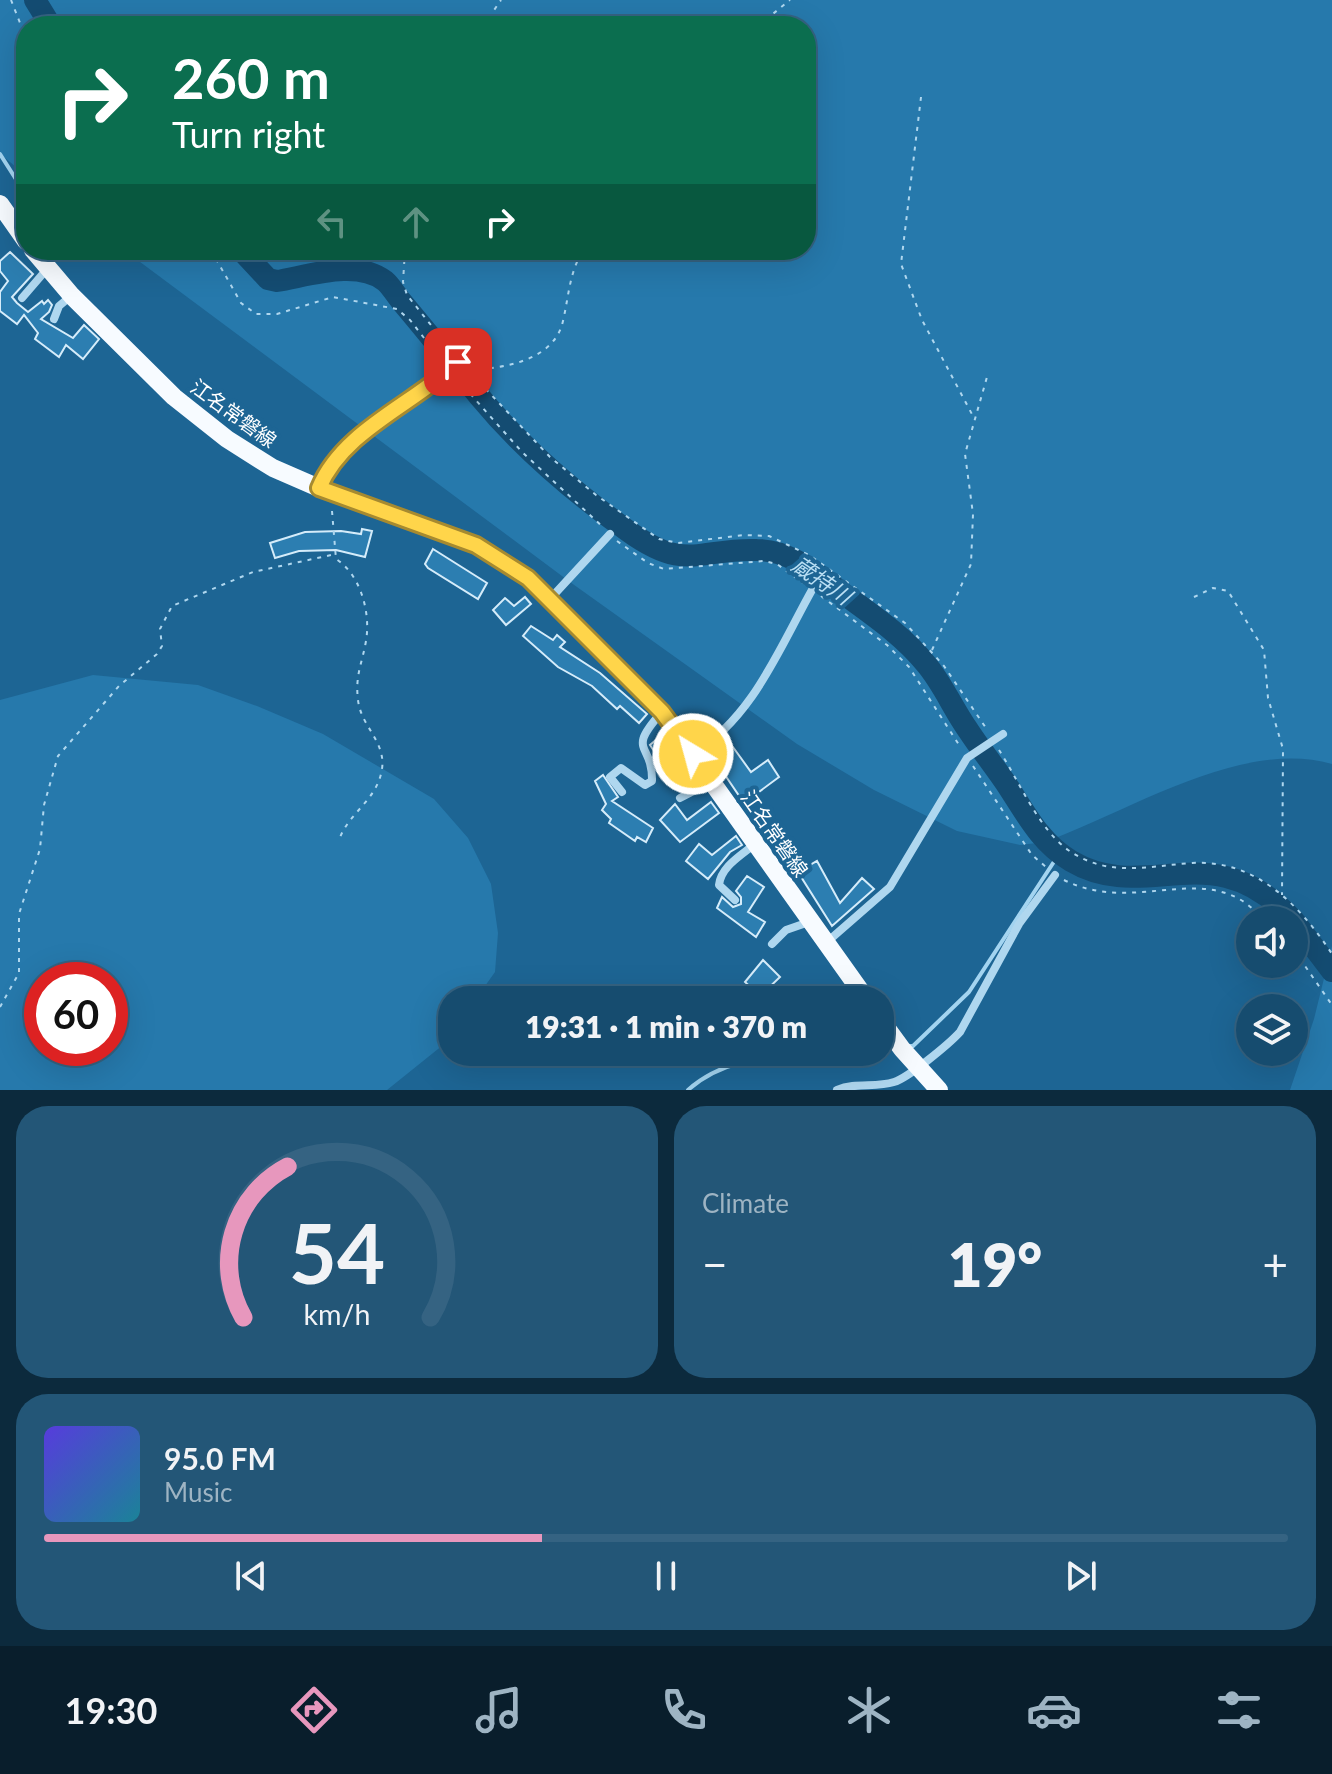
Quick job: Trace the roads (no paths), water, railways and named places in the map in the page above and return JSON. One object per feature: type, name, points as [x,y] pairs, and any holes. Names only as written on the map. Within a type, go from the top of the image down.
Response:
[{"type":"main road","points":[[0,204],[16,227]]},
{"type":"main road","name":"江名常磐線","points":[[41,260],[72,296],[174,397],[227,439],[273,468],[326,491],[476,545],[528,578],[662,712],[857,986]]},
{"type":"main road","points":[[894,1038],[939,1090]]},
{"type":"street","points":[[22,298],[48,268]]},
{"type":"street","points":[[54,319],[59,306],[72,296]]},
{"type":"street","points":[[326,491],[336,462],[362,436],[458,362]]},
{"type":"street","points":[[550,600],[610,534]]},
{"type":"street","points":[[693,754],[722,735],[740,716],[812,590]]},
{"type":"street","points":[[622,792],[610,777],[621,768],[645,785],[652,781],[642,738],[662,712]]},
{"type":"street","points":[[826,943],[890,887],[967,758],[1003,734]]},
{"type":"street","points":[[680,798],[711,782]]},
{"type":"street","points":[[735,900],[719,885],[719,880],[725,869],[756,843]]},
{"type":"street","points":[[837,1090],[849,1085],[894,1082],[960,1032],[1019,924],[1055,875]]},
{"type":"street","points":[[772,944],[786,930],[810,922]]},
{"type":"waterway","name":"蔵持川","points":[[35,0],[45,16]]},
{"type":"waterway","points":[[0,154],[16,179]]},
{"type":"waterway","name":"蔵持川","points":[[250,260],[268,279],[277,281],[347,270],[374,274],[385,281],[513,433],[569,485],[648,544],[664,551],[692,556],[737,550],[769,551],[790,558],[819,575],[917,653],[1036,829],[1071,861],[1099,873],[1126,877],[1208,874],[1235,880],[1264,894],[1277,906]]},
{"type":"waterway","points":[[906,1046],[913,1046],[969,992],[1059,854]]},
{"type":"waterway","name":"蔵持川","points":[[1308,939],[1332,971]]},
{"type":"waterway","points":[[688,1090],[702,1079],[730,1066]]}]
